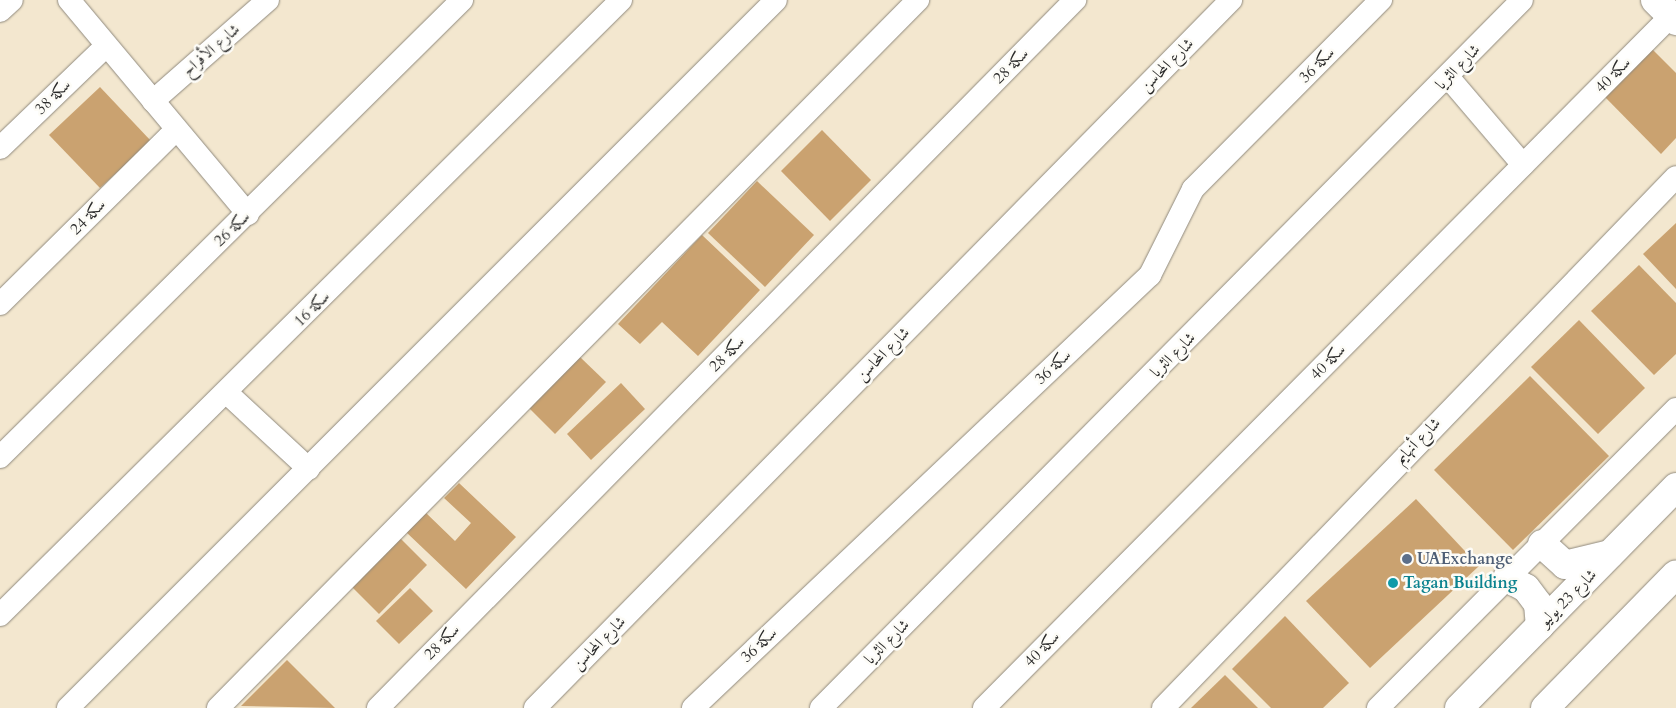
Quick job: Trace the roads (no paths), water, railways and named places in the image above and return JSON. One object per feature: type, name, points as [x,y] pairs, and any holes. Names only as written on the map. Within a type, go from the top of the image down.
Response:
[{"type":"main road","name":"شارع 23 يوليو","points":[[1459,708],[1676,487]]},
{"type":"main road","points":[[1542,544],[1565,565],[1612,553]]},
{"type":"main road","points":[[1545,708],[1676,574]]},
{"type":"main road","points":[[1507,578],[1526,588],[1538,604],[1540,626]]},
{"type":"street","points":[[0,11],[12,0]]},
{"type":"street","points":[[69,0],[248,214]]},
{"type":"street","name":"شارع الأفراح","points":[[153,101],[268,0]]},
{"type":"street","name":"سكة 26","points":[[0,457],[248,214],[462,0]]},
{"type":"street","name":"سكة 16","points":[[0,615],[228,394],[621,0]]},
{"type":"street","points":[[68,708],[776,0]]},
{"type":"street","points":[[218,708],[918,0]]},
{"type":"street","name":"سكة 28","points":[[378,708],[1075,0]]},
{"type":"street","name":"شارع المحاسن","points":[[535,708],[1231,0]]},
{"type":"street","name":"سكة 36","points":[[693,708],[1150,275],[1193,189],[1381,0]]},
{"type":"street","name":"شارع الثريا","points":[[822,708],[1449,78],[1522,0]]},
{"type":"street","name":"سكة 40","points":[[984,708],[1523,165],[1667,12]]},
{"type":"street","name":"سكة 38","points":[[0,148],[106,46]]},
{"type":"street","points":[[1449,78],[1523,165]]},
{"type":"street","name":"سكة 24","points":[[0,304],[176,130]]},
{"type":"street","name":"شارع أنهايم","points":[[1163,708],[1676,177]]},
{"type":"street","points":[[228,394],[309,469]]},
{"type":"street","points":[[1378,708],[1676,409]]},
{"type":"place","name":"UAExchange","points":[[1407,559]]},
{"type":"place","name":"Tagan Building","points":[[1393,583]]}]
